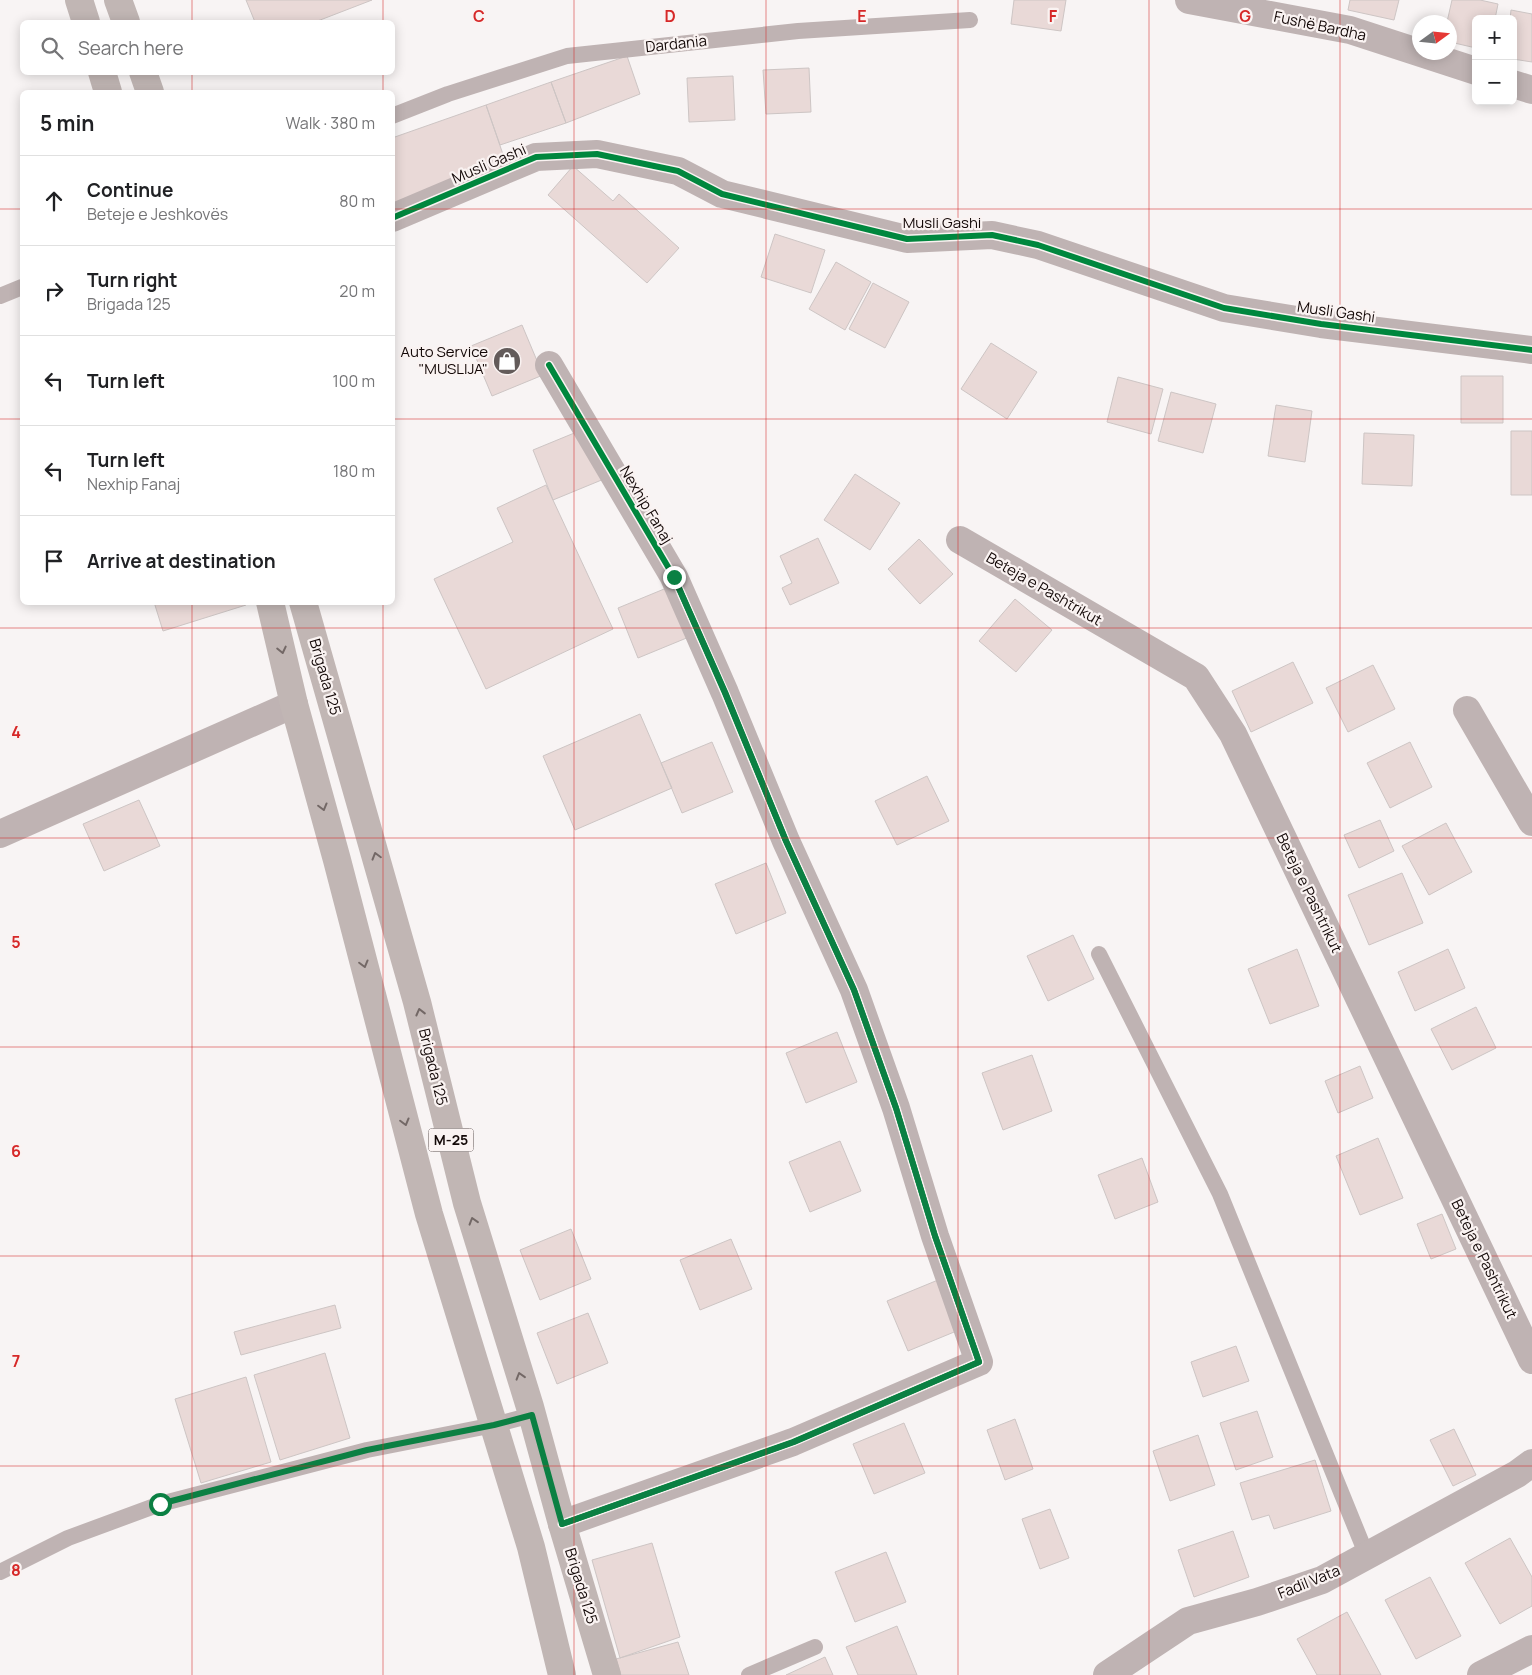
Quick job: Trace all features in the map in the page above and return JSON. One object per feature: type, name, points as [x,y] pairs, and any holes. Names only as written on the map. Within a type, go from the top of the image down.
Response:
[{"type":"main road","points":[[78,0],[85,20]]},
{"type":"main road","points":[[118,0],[125,20]]},
{"type":"main road","points":[[103,75],[107,90]]},
{"type":"main road","points":[[144,75],[149,90]]},
{"type":"main road","name":"M-25","points":[[271,605],[294,704],[338,860],[429,1214],[531,1547],[562,1675]]},
{"type":"main road","name":"Brigada 125","points":[[304,605],[417,1002],[467,1204],[532,1415],[607,1675]]},
{"type":"street","name":"Fushë Bardha","points":[[1189,0],[1350,30],[1472,70]]},
{"type":"street","points":[[1517,85],[1532,90]]},
{"type":"street","name":"Musli Gashi","points":[[395,217],[536,157],[597,154],[678,171],[722,194],[907,239],[992,235],[1038,245],[1224,308],[1321,324],[1532,350]]},
{"type":"street","name":"Nexhip Fanaj","points":[[549,364],[674,577],[725,692],[786,841],[854,990],[896,1108],[935,1236],[979,1362],[794,1442],[562,1524]]},
{"type":"street","name":"Beteja e Pashtrikut","points":[[960,540],[1196,677],[1238,743],[1532,1360]]},
{"type":"street","points":[[0,834],[294,704]]},
{"type":"street","points":[[1467,710],[1532,822]]},
{"type":"street","name":"Fadil Vata","points":[[1108,1675],[1188,1621],[1258,1602],[1322,1580],[1517,1474],[1532,1463]]},
{"type":"street","points":[[1481,1675],[1532,1649]]},
{"type":"lane","name":"Dardania","points":[[395,115],[448,94],[567,56],[798,30],[970,20]]},
{"type":"lane","points":[[0,296],[20,288]]},
{"type":"lane","points":[[1099,954],[1220,1194],[1367,1556]]},
{"type":"lane","points":[[0,1572],[68,1538],[160,1504],[367,1450],[494,1425],[532,1415]]},
{"type":"lane","points":[[749,1675],[815,1647]]},
{"type":"building","points":[[246,0],[372,0],[320,20],[254,20]]},
{"type":"building","points":[[1014,0],[1066,0],[1061,31],[1011,24]]},
{"type":"building","points":[[1350,0],[1399,0],[1394,20],[1348,10]]},
{"type":"building","points":[[1452,0],[1480,0],[1498,4],[1496,15],[1472,15],[1472,47],[1457,44],[1457,15],[1449,15]]},
{"type":"building","points":[[1511,10],[1532,14],[1532,62],[1517,60],[1517,15],[1510,15]]},
{"type":"building","points":[[627,56],[640,94],[566,123],[551,82]]},
{"type":"building","points":[[809,68],[811,112],[766,114],[763,70]]},
{"type":"building","points":[[733,76],[735,120],[689,122],[687,78]]},
{"type":"building","points":[[551,82],[566,123],[500,145],[486,105]]},
{"type":"building","points":[[486,105],[507,166],[395,205],[395,137]]},
{"type":"building","points":[[573,166],[613,201],[619,194],[679,248],[647,283],[548,195]]},
{"type":"building","points":[[775,234],[825,250],[811,293],[761,277]]},
{"type":"building","points":[[836,262],[871,282],[845,330],[809,309]]},
{"type":"building","points":[[873,283],[909,302],[885,348],[849,329]]},
{"type":"building","name":"Auto Service \"MUSLIJA\"","points":[[522,325],[543,375],[492,396],[471,346]]},
{"type":"building","points":[[991,343],[1037,372],[1007,419],[961,389]]},
{"type":"building","points":[[1461,376],[1503,376],[1503,423],[1461,423]]},
{"type":"building","points":[[1118,377],[1163,389],[1151,434],[1107,422]]},
{"type":"building","points":[[1171,392],[1216,404],[1203,453],[1158,441]]},
{"type":"building","points":[[1276,405],[1312,411],[1305,462],[1268,456]]},
{"type":"building","points":[[584,429],[604,479],[553,500],[533,450]]},
{"type":"building","points":[[1511,431],[1532,431],[1532,495],[1511,495]]},
{"type":"building","points":[[1364,433],[1414,435],[1412,486],[1362,484]]},
{"type":"building","points":[[855,474],[900,503],[870,550],[824,520]]},
{"type":"building","points":[[546,485],[613,629],[486,689],[434,579],[513,542],[497,508]]},
{"type":"building","points":[[818,538],[839,583],[790,605],[782,588],[792,583],[780,556]]},
{"type":"building","points":[[919,539],[953,574],[920,604],[888,569]]},
{"type":"building","points":[[669,587],[689,637],[638,658],[618,608]]},
{"type":"building","points":[[1015,599],[1052,630],[1016,672],[979,641]]},
{"type":"building","points":[[155,605],[246,605],[163,631]]},
{"type":"building","points":[[1293,662],[1313,703],[1251,732],[1232,691]]},
{"type":"building","points":[[1373,665],[1395,709],[1348,732],[1326,688]]},
{"type":"building","points":[[640,714],[672,788],[575,830],[543,756]]},
{"type":"building","points":[[712,742],[733,792],[682,813],[661,763]]},
{"type":"building","points":[[1410,742],[1432,787],[1390,808],[1367,763]]},
{"type":"building","points":[[927,776],[949,821],[897,845],[875,801]]},
{"type":"building","points":[[139,800],[160,846],[104,871],[83,824]]},
{"type":"building","points":[[1380,820],[1394,851],[1359,868],[1344,835]]},
{"type":"building","points":[[1446,823],[1472,872],[1429,895],[1402,846]]},
{"type":"building","points":[[766,863],[786,913],[736,934],[715,884]]},
{"type":"building","points":[[1402,873],[1423,923],[1369,945],[1348,895]]},
{"type":"building","points":[[1073,935],[1094,979],[1048,1001],[1027,956]]},
{"type":"building","points":[[1297,949],[1319,1006],[1270,1024],[1248,969]]},
{"type":"building","points":[[1448,949],[1465,988],[1415,1011],[1398,972]]},
{"type":"building","points":[[1476,1007],[1496,1048],[1452,1070],[1431,1029]]},
{"type":"building","points":[[837,1032],[857,1082],[806,1103],[786,1053]]},
{"type":"building","points":[[1032,1055],[1052,1111],[1003,1130],[982,1073]]},
{"type":"building","points":[[1360,1066],[1373,1098],[1338,1113],[1325,1081]]},
{"type":"building","points":[[1378,1138],[1403,1198],[1360,1215],[1336,1156]]},
{"type":"building","points":[[840,1141],[861,1191],[810,1212],[789,1162]]},
{"type":"building","points":[[1142,1158],[1158,1202],[1115,1219],[1098,1175]]},
{"type":"building","points":[[1442,1214],[1456,1249],[1431,1259],[1417,1224]]},
{"type":"building","points":[[571,1229],[591,1279],[540,1300],[520,1250]]},
{"type":"building","points":[[731,1239],[752,1289],[700,1310],[680,1260]]},
{"type":"building","points":[[938,1280],[959,1330],[908,1351],[887,1301]]},
{"type":"building","points":[[335,1305],[341,1328],[241,1355],[234,1332]]},
{"type":"building","points":[[588,1313],[608,1363],[557,1384],[537,1333]]},
{"type":"building","points":[[1236,1346],[1249,1381],[1203,1397],[1191,1362]]},
{"type":"building","points":[[325,1353],[350,1438],[280,1460],[254,1375]]},
{"type":"building","points":[[246,1377],[271,1462],[201,1483],[175,1399]]},
{"type":"building","points":[[1257,1411],[1273,1457],[1236,1470],[1220,1423]]},
{"type":"building","points":[[1015,1419],[1033,1469],[1005,1480],[987,1430]]},
{"type":"building","points":[[904,1423],[925,1473],[874,1494],[853,1444]]},
{"type":"building","points":[[1454,1429],[1476,1475],[1453,1486],[1430,1440]]},
{"type":"building","points":[[1198,1435],[1215,1485],[1170,1501],[1153,1451]]},
{"type":"building","points":[[1315,1460],[1331,1511],[1274,1529],[1269,1515],[1252,1520],[1240,1483]]},
{"type":"building","points":[[1050,1509],[1069,1558],[1040,1569],[1022,1519]]},
{"type":"building","points":[[1233,1531],[1249,1577],[1194,1597],[1178,1550]]},
{"type":"building","points":[[1510,1538],[1532,1577],[1532,1606],[1500,1624],[1465,1563]]},
{"type":"building","points":[[652,1543],[680,1637],[620,1658],[592,1560]]},
{"type":"building","points":[[886,1552],[906,1602],[855,1622],[835,1572]]},
{"type":"building","points":[[1430,1577],[1461,1636],[1416,1659],[1385,1600]]},
{"type":"building","points":[[1347,1612],[1381,1675],[1317,1675],[1297,1639]]},
{"type":"building","points":[[897,1626],[917,1675],[858,1675],[846,1647]]},
{"type":"building","points":[[678,1642],[689,1675],[621,1675],[616,1659]]},
{"type":"building","points":[[825,1657],[833,1675],[786,1675]]},
{"type":"cycle path","points":[[395,217],[536,157],[597,154],[678,171],[722,194],[907,239],[992,235],[1038,245],[1224,308],[1321,324],[1532,350]]},
{"type":"cycle path","points":[[549,365],[674,577],[725,693],[786,841],[854,990],[896,1108],[935,1236],[979,1362],[793,1442],[562,1524]]},
{"type":"place","name":"Auto Service \"MUSLIJA\"","points":[[507,361]]},
{"type":"route","points":[[160,1504],[367,1450],[494,1425],[532,1415],[562,1524],[794,1442],[979,1362],[935,1236],[896,1108],[854,990],[786,841],[725,692],[674,577]]}]
